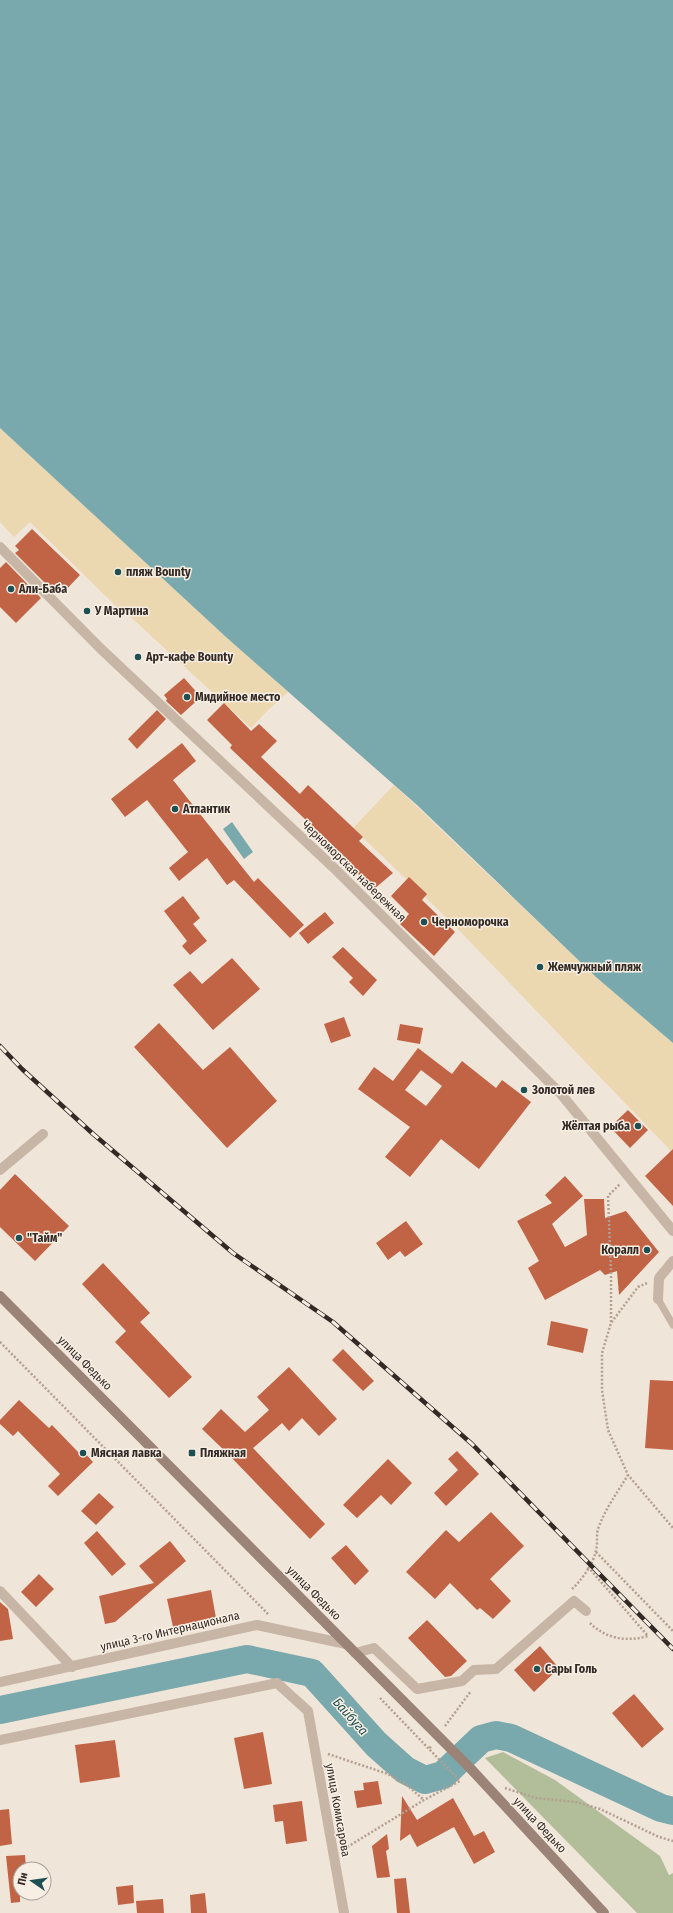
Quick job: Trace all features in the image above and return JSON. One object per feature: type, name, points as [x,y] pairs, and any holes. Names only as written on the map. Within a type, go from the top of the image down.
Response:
[{"type":"main road","name":"улица Федько","points":[[0,1296],[471,1769],[604,1913]]},
{"type":"street","name":"Черноморская набережная","points":[[0,547],[101,648],[334,868],[561,1094],[673,1231]]},
{"type":"street","points":[[0,1170],[43,1134]]},
{"type":"street","points":[[658,1299],[659,1278],[673,1261]]},
{"type":"street","points":[[0,1591],[72,1667]]},
{"type":"street","points":[[355,1653],[374,1648],[417,1689],[432,1687],[462,1681],[474,1670],[496,1669],[574,1601],[586,1611]]},
{"type":"street","name":"улица 3-го Интернационала","points":[[0,1682],[258,1624],[346,1644]]},
{"type":"street","name":"улица Комисарова","points":[[0,1740],[276,1683],[308,1711],[344,1913]]},
{"type":"lane","points":[[658,1299],[673,1325]]},
{"type":"path","points":[[628,1176],[608,1196],[611,1322],[602,1353],[602,1390],[608,1430],[628,1475],[673,1528]]},
{"type":"path","points":[[611,1322],[638,1287],[659,1278]]},
{"type":"path","points":[[0,1342],[284,1630]]},
{"type":"path","points":[[596,1552],[673,1631]]},
{"type":"path","points":[[588,1567],[648,1636],[638,1639],[618,1639],[601,1632],[588,1621]]},
{"type":"path","points":[[314,1749],[388,1774],[408,1786],[424,1800]]},
{"type":"path","points":[[333,1855],[424,1800],[460,1781],[437,1757]]},
{"type":"path","points":[[536,1798],[576,1802],[600,1809],[659,1837],[673,1841]]},
{"type":"green space","points":[[503,1752],[555,1780],[660,1856],[669,1875],[673,1873],[673,1913],[637,1913],[485,1758]]},
{"type":"sand","name":"пляж Bounty","points":[[0,428],[226,637],[288,692],[251,728],[121,608],[118,608],[30,522],[14,537],[0,522]]},
{"type":"sand","name":"Жемчужный пляж","points":[[394,785],[596,977],[673,1043],[673,1153],[453,924],[353,828]]},
{"type":"water","points":[[0,0],[673,0],[673,1043],[596,977],[417,805],[226,637],[0,428]]},
{"type":"water","points":[[232,822],[253,852],[244,859],[223,829]]},
{"type":"building","points":[[32,529],[80,575],[63,593],[55,585],[51,589],[15,553],[19,550],[15,546]]},
{"type":"building","points":[[6,562],[41,598],[16,623],[0,607],[0,568]]},
{"type":"building","points":[[184,678],[201,697],[181,715],[166,701],[167,699],[164,695]]},
{"type":"building","points":[[224,703],[251,731],[259,724],[277,741],[261,757],[300,794],[308,785],[363,837],[359,841],[393,873],[374,889],[343,860],[346,858],[230,748],[232,745],[207,720]]},
{"type":"building","points":[[157,710],[166,719],[137,749],[128,739]]},
{"type":"building","name":"Атлантик","points":[[182,743],[196,761],[173,780],[254,882],[258,878],[304,925],[290,938],[234,880],[227,885],[207,858],[179,881],[169,868],[188,852],[147,800],[125,817],[111,799]]},
{"type":"building","points":[[409,877],[427,894],[422,900],[455,932],[434,956],[400,924],[409,914],[391,896]]},
{"type":"building","points":[[183,896],[200,918],[193,924],[207,941],[190,955],[182,946],[187,941],[164,911]]},
{"type":"building","points":[[325,912],[334,923],[308,944],[299,933]]},
{"type":"building","points":[[343,947],[377,980],[363,996],[349,982],[353,978],[332,957]]},
{"type":"building","points":[[232,958],[260,989],[213,1030],[173,985],[190,971],[202,984]]},
{"type":"building","points":[[344,1017],[351,1036],[331,1043],[324,1024]]},
{"type":"building","points":[[159,1023],[203,1070],[230,1047],[277,1101],[227,1148],[134,1047]]},
{"type":"building","points":[[400,1024],[423,1028],[420,1044],[397,1040]]},
{"type":"building","points":[[418,1048],[452,1074],[462,1061],[496,1088],[502,1080],[531,1102],[479,1169],[441,1139],[410,1177],[385,1157],[410,1127],[358,1089],[374,1067],[393,1081]],"holes":[[[421,1070],[442,1086],[426,1106],[405,1090]]]},
{"type":"building","points":[[628,1110],[648,1130],[630,1148],[610,1127]]},
{"type":"building","points":[[673,1149],[673,1206],[645,1176]]},
{"type":"building","points":[[15,1174],[69,1226],[35,1261],[0,1227],[0,1190]]},
{"type":"building","points":[[565,1176],[583,1196],[552,1224],[565,1247],[587,1235],[584,1199],[604,1199],[605,1218],[626,1211],[659,1252],[619,1295],[617,1271],[605,1275],[600,1270],[545,1300],[528,1268],[539,1261],[517,1221],[552,1203],[545,1195]]},
{"type":"building","points":[[406,1221],[423,1244],[405,1257],[400,1251],[388,1260],[376,1243]]},
{"type":"building","points":[[103,1263],[150,1313],[140,1322],[192,1377],[169,1398],[115,1342],[126,1331],[82,1284]]},
{"type":"building","points":[[551,1321],[588,1329],[583,1353],[547,1345]]},
{"type":"building","points":[[343,1349],[374,1381],[363,1391],[332,1360]]},
{"type":"building","points":[[289,1367],[337,1419],[319,1436],[302,1418],[289,1431],[282,1423],[253,1448],[325,1524],[310,1539],[202,1429],[221,1409],[245,1432],[269,1410],[257,1397]]},
{"type":"building","points":[[650,1380],[673,1381],[673,1450],[645,1448]]},
{"type":"building","points":[[19,1400],[49,1428],[52,1425],[80,1454],[83,1451],[93,1462],[58,1496],[48,1486],[60,1474],[18,1431],[13,1436],[0,1424],[0,1420]]},
{"type":"building","points":[[457,1451],[479,1474],[446,1506],[434,1493],[458,1470],[448,1459]]},
{"type":"building","points":[[388,1459],[412,1483],[391,1505],[381,1495],[357,1518],[343,1505]]},
{"type":"building","points":[[99,1493],[114,1507],[96,1525],[81,1511]]},
{"type":"building","points":[[491,1512],[524,1546],[490,1579],[511,1601],[493,1619],[480,1608],[477,1610],[450,1583],[435,1599],[406,1572],[446,1530],[459,1542]]},
{"type":"building","points":[[97,1531],[126,1564],[112,1576],[84,1543]]},
{"type":"building","points":[[170,1541],[186,1561],[115,1622],[105,1624],[99,1596],[154,1583],[139,1566]]},
{"type":"building","points":[[346,1545],[369,1571],[355,1585],[331,1558]]},
{"type":"building","points":[[39,1574],[54,1589],[36,1607],[21,1592]]},
{"type":"building","points":[[211,1590],[216,1618],[173,1627],[167,1599]]},
{"type":"building","points":[[0,1602],[8,1609],[13,1639],[0,1641]]},
{"type":"building","points":[[427,1620],[467,1661],[451,1676],[445,1677],[408,1638]]},
{"type":"building","name":"Сары Голь","points":[[540,1646],[559,1668],[534,1692],[514,1670]]},
{"type":"building","points":[[634,1694],[664,1729],[642,1748],[612,1713]]},
{"type":"building","points":[[263,1732],[272,1784],[244,1789],[234,1738]]},
{"type":"building","points":[[115,1740],[120,1777],[80,1783],[75,1745]]},
{"type":"building","points":[[378,1781],[382,1804],[357,1808],[354,1791],[364,1790],[363,1783]]},
{"type":"building","points":[[402,1796],[417,1820],[453,1798],[474,1836],[484,1831],[495,1852],[474,1864],[454,1827],[417,1847],[410,1834],[400,1841]]},
{"type":"building","points":[[302,1801],[307,1841],[286,1844],[283,1821],[275,1822],[273,1805]]},
{"type":"building","points":[[9,1809],[12,1844],[0,1846],[0,1810]]},
{"type":"building","points":[[387,1834],[389,1849],[386,1851],[390,1877],[377,1878],[372,1846]]},
{"type":"building","points":[[25,1855],[25,1861],[12,1861],[12,1901],[20,1902],[11,1903],[6,1856]]},
{"type":"building","points":[[406,1878],[410,1913],[397,1913],[394,1879]]},
{"type":"building","points":[[133,1885],[134,1903],[118,1905],[116,1887]]},
{"type":"building","points":[[205,1893],[207,1913],[191,1913],[190,1895]]},
{"type":"building","points":[[163,1899],[164,1913],[137,1913],[136,1901]]},
{"type":"waterway","name":"Байбуга","points":[[0,1710],[247,1659],[312,1673],[376,1744],[405,1770],[425,1780],[443,1775],[481,1739],[496,1735],[511,1738],[661,1808],[673,1811]]},
{"type":"railway","points":[[0,1046],[22,1069],[92,1133],[233,1253],[333,1322],[472,1444],[673,1649]]},
{"type":"place","name":"пляж Bounty","points":[[118,572]]},
{"type":"place","name":"Али-Баба","points":[[11,589]]},
{"type":"place","name":"У Мартина","points":[[87,611]]},
{"type":"place","name":"Арт-кафе Bounty","points":[[138,657]]},
{"type":"place","name":"Мидийное место","points":[[187,697]]},
{"type":"place","name":"Атлантик","points":[[175,809]]},
{"type":"place","name":"Черноморочка","points":[[424,922]]},
{"type":"place","name":"Жемчужный пляж","points":[[540,967]]},
{"type":"place","name":"Золотой лев","points":[[524,1090]]},
{"type":"place","name":"Жёлтая рыба","points":[[638,1126]]},
{"type":"place","name":"\"Тайм\"","points":[[19,1238]]},
{"type":"place","name":"Коралл","points":[[647,1250]]},
{"type":"place","name":"Мясная лавка","points":[[83,1453]]},
{"type":"place","name":"Пляжная","points":[[192,1453]]},
{"type":"place","name":"Сары Голь","points":[[537,1669]]}]
